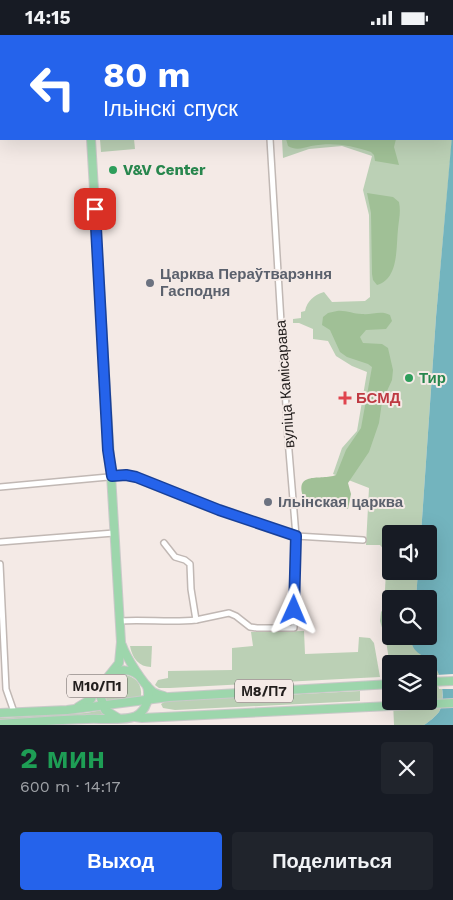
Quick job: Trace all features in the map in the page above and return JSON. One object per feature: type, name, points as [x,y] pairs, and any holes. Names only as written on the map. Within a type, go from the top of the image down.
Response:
[{"type":"main road","points":[[91,140],[121,642],[118,663],[101,689],[100,695],[103,706],[109,713],[118,718]]},
{"type":"main road","points":[[121,642],[126,655],[147,686],[156,694],[168,697]]},
{"type":"main road","name":"М10/П1","points":[[66,710],[84,704],[91,699],[101,678],[113,665],[120,652]]},
{"type":"main road","points":[[108,677],[114,673],[127,670],[140,676]]},
{"type":"main road","points":[[437,682],[453,681]]},
{"type":"main road","name":"М8/П7","points":[[168,697],[382,684]]},
{"type":"main road","points":[[135,717],[141,712],[148,699],[147,686]]},
{"type":"main road","name":"М10/П1","points":[[0,713],[66,710],[168,697]]},
{"type":"main road","name":"М8/П7","points":[[118,718],[453,703]]},
{"type":"main road","name":"М10/П1","points":[[0,724],[118,718]]},
{"type":"street","name":"вуліца Камісарава","points":[[196,620],[229,613],[236,615],[250,627],[294,628],[296,536],[288,439],[270,140]]},
{"type":"street","points":[[0,487],[126,475],[136,477],[219,510],[296,536],[363,540]]},
{"type":"street","points":[[0,542],[114,533]]},
{"type":"street","points":[[120,621],[144,619],[175,623],[196,620],[191,589],[190,564],[185,560],[175,557],[164,543]]},
{"type":"street","points":[[0,564],[6,689],[14,712]]},
{"type":"green space","points":[[100,140],[134,140],[135,149],[101,152]]},
{"type":"green space","points":[[282,140],[452,140],[436,317],[422,525],[382,525],[382,547],[380,545],[366,545],[369,488],[333,474],[342,448],[357,431],[367,372],[352,366],[336,356],[328,341],[313,339],[313,329],[299,323],[293,323],[293,319],[301,318],[301,312],[305,311],[307,304],[312,299],[324,292],[332,302],[365,301],[370,297],[369,215],[363,190],[372,156],[342,146],[309,149],[283,158]]},
{"type":"green space","points":[[286,140],[396,140],[394,147],[399,165],[375,161],[374,155],[371,152],[349,146],[327,144],[300,149],[288,146]]},
{"type":"green space","points":[[367,193],[393,197],[399,202],[400,206],[393,269],[384,282],[377,285],[373,280],[372,274],[371,213]]},
{"type":"green space","points":[[337,311],[362,314],[383,313],[390,315],[392,321],[386,329],[366,330],[360,337],[363,343],[382,344],[388,348],[393,370],[392,380],[382,402],[379,423],[369,452],[348,483],[351,494],[348,509],[324,504],[314,505],[304,499],[302,490],[302,484],[305,480],[336,475],[346,450],[361,428],[372,367],[347,357],[340,352],[330,330],[322,325],[323,317],[328,313]]},
{"type":"green space","points":[[386,580],[417,580],[417,590],[385,590]]},
{"type":"green space","points":[[382,611],[382,628],[380,621]]},
{"type":"green space","points":[[304,631],[305,654],[358,652],[359,637],[370,638],[374,643],[380,677],[170,688],[159,688],[155,685],[158,680],[168,678],[168,671],[232,670],[232,648],[253,646],[251,632]]},
{"type":"green space","points":[[387,645],[414,645],[423,655],[388,655]]},
{"type":"green space","points":[[130,646],[152,646],[151,667],[140,664],[137,661],[132,654]]},
{"type":"green space","points":[[437,670],[441,682],[442,695],[439,712],[424,725],[394,725],[393,710],[437,710]]},
{"type":"green space","points":[[126,675],[138,683],[141,689],[141,696],[107,702],[106,692],[109,683],[116,678]]},
{"type":"green space","points":[[360,691],[360,701],[175,710],[163,708],[161,704],[166,701]]},
{"type":"green space","points":[[102,710],[107,715],[0,720],[0,718],[86,713]]},
{"type":"water","points":[[453,140],[453,725],[424,725],[439,712],[443,695],[437,670],[437,655],[422,655],[413,645],[437,645],[437,590],[417,590],[417,580],[437,580],[437,525],[422,525],[436,317]]},
{"type":"pier","points":[[453,674],[453,689],[439,689],[437,675]]},
{"type":"place","name":"V&V Center","points":[[113,170]]},
{"type":"place","name":"Царква Пераўтварэння Гасподня","points":[[150,283]]},
{"type":"place","name":"Тир","points":[[409,378]]},
{"type":"place","name":"БСМД","points":[[345,398]]},
{"type":"place","name":"Ільінская царква","points":[[268,502]]},
{"type":"route","points":[[95,209],[108,450],[112,476],[130,475],[219,510],[296,536],[294,610]]}]
